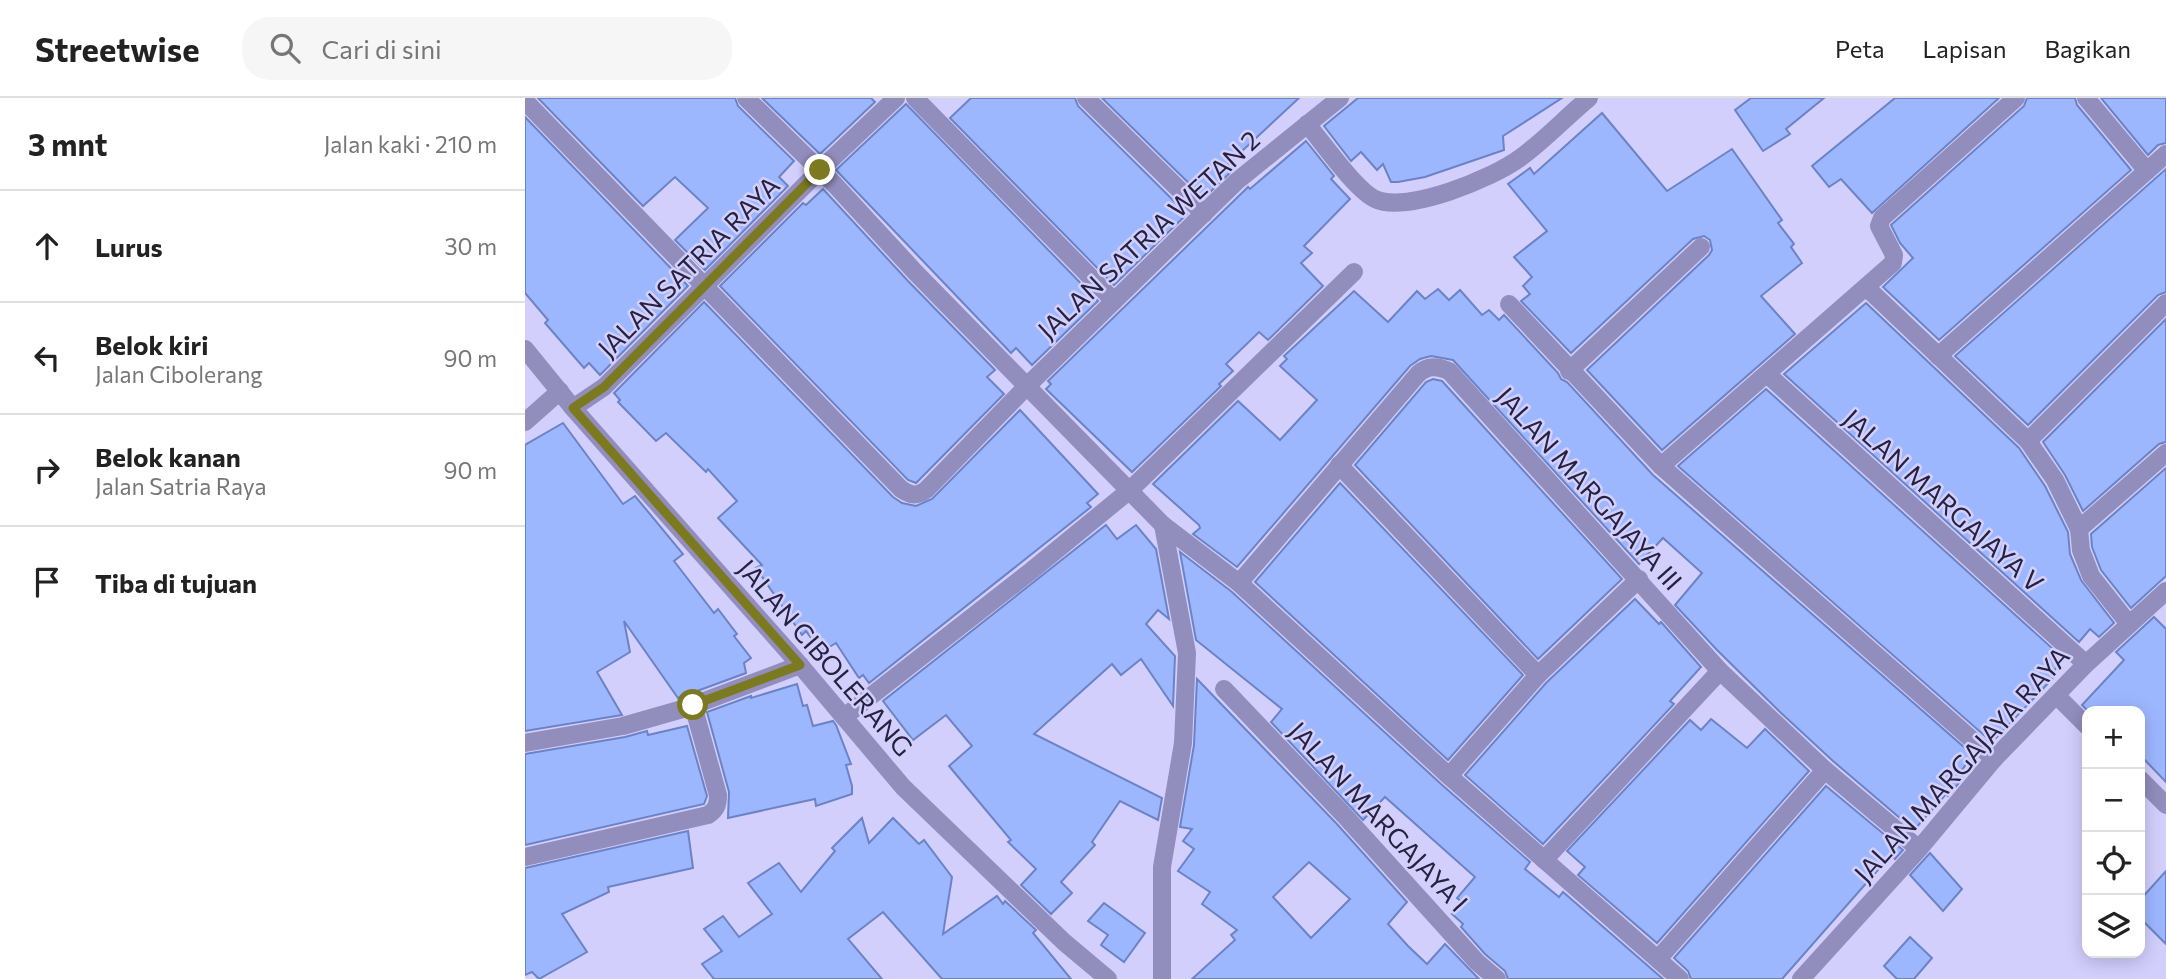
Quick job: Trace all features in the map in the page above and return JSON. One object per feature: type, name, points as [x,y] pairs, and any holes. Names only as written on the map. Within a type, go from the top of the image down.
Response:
[{"type":"street","points":[[747,98],[1163,525],[1239,583],[1449,776],[1680,979]]},
{"type":"street","name":"JALAN SATRIA RAYA","points":[[573,408],[604,387],[820,170],[896,98]]},
{"type":"street","points":[[915,98],[1114,301]]},
{"type":"street","points":[[1086,98],[1204,214]]},
{"type":"street","name":"JALAN SATRIA WETAN 2","points":[[704,286],[901,489],[910,495],[920,495],[1028,385],[1253,167],[1340,98]]},
{"type":"street","points":[[1307,124],[1350,177],[1372,198],[1385,203],[1420,200],[1497,173],[1521,158],[1571,104],[1589,98]]},
{"type":"street","points":[[1661,466],[1867,288],[1895,259],[1879,228],[1882,218],[2016,98]]},
{"type":"street","points":[[2086,98],[2147,171]]},
{"type":"street","points":[[525,102],[704,286]]},
{"type":"street","points":[[1938,356],[2166,154]]},
{"type":"street","points":[[1569,371],[1701,247]]},
{"type":"street","points":[[843,717],[1031,571],[1130,490],[1354,272]]},
{"type":"street","points":[[1867,288],[2028,441],[2055,480],[2079,529],[2081,550],[2091,576],[2129,624]]},
{"type":"street","points":[[2028,441],[2166,303]]},
{"type":"street","points":[[1509,304],[1661,466],[1994,759]]},
{"type":"street","name":"JALAN CIBOLERANG","points":[[525,349],[573,408],[800,665],[902,787],[1102,977]]},
{"type":"street","name":"JALAN MARGAJAYA III","points":[[1239,583],[1418,373],[1429,366],[1449,371],[1720,671],[1825,770],[1919,849]]},
{"type":"street","name":"JALAN MARGAJAYA V","points":[[1767,374],[2086,664]]},
{"type":"street","points":[[525,422],[560,391]]},
{"type":"street","points":[[2079,529],[2166,453]]},
{"type":"street","points":[[1339,464],[1538,675]]},
{"type":"street","points":[[1162,979],[1162,867],[1183,743],[1187,653],[1163,525]]},
{"type":"street","points":[[1449,776],[1538,675],[1639,579]]},
{"type":"street","name":"JALAN MARGAJAYA RAYA","points":[[1801,979],[1919,849],[1994,759],[2086,664],[2129,624],[2162,602]]},
{"type":"street","points":[[525,744],[623,726],[693,705],[800,665]]},
{"type":"street","points":[[1544,860],[1720,671]]},
{"type":"street","name":"JALAN MARGAJAYA I","points":[[1224,689],[1344,815],[1477,962],[1497,979]]},
{"type":"street","points":[[2056,695],[2082,721]]},
{"type":"street","points":[[525,857],[713,812],[717,807],[718,795],[693,705]]},
{"type":"street","points":[[1658,959],[1825,770]]},
{"type":"street","points":[[2145,784],[2166,805]]},
{"type":"building","points":[[538,98],[735,98],[738,106],[794,161],[779,177],[788,186],[705,270],[675,240],[708,208],[675,177],[643,206]]},
{"type":"building","points":[[762,98],[871,98],[875,102],[820,154]]},
{"type":"building","points":[[971,98],[1075,98],[1078,106],[1187,214],[1114,285],[950,118]]},
{"type":"building","points":[[1102,98],[1299,98],[1228,164],[1233,170],[1204,198]]},
{"type":"building","points":[[1358,98],[1562,98],[1503,136],[1504,150],[1425,177],[1391,182],[1383,164],[1377,170],[1361,152],[1351,161],[1324,126]]},
{"type":"building","points":[[1751,98],[1824,98],[1786,129],[1790,134],[1763,151],[1735,110]]},
{"type":"building","points":[[1895,98],[1999,98],[1872,213],[1841,179],[1829,187],[1812,166]]},
{"type":"building","points":[[2027,98],[2075,98],[2077,105],[2131,170],[1939,340],[1883,287],[1913,258],[1900,243],[1891,225],[2024,106]]},
{"type":"building","points":[[2101,98],[2166,98],[2166,143],[2158,145],[2148,155]]},
{"type":"building","points":[[906,104],[1098,301],[1032,365],[1016,348],[1011,353],[836,170]]},
{"type":"building","points":[[1602,113],[1667,191],[1732,149],[1782,220],[1778,223],[1794,244],[1791,247],[1802,263],[1761,296],[1795,334],[1662,450],[1587,370],[1709,255],[1712,250],[1710,240],[1704,236],[1693,239],[1571,353],[1521,301],[1530,294],[1523,286],[1532,277],[1514,257],[1547,231],[1508,184],[1530,168],[1534,174]]},
{"type":"building","points":[[525,117],[688,286],[600,375],[589,363],[584,368],[545,323],[548,320],[525,293]]},
{"type":"building","points":[[1306,141],[1334,176],[1331,179],[1350,199],[1304,246],[1312,253],[1301,263],[1323,286],[1268,340],[1259,332],[1226,364],[1233,371],[1219,384],[1221,386],[1132,472],[1046,389],[1051,384],[1048,381],[1248,187],[1250,189]]},
{"type":"building","points":[[2166,169],[2166,292],[2158,295],[2028,425],[1955,356]]},
{"type":"building","points":[[823,189],[995,370],[987,377],[1004,394],[916,483],[908,480],[720,286],[803,203],[806,205]]},
{"type":"building","points":[[1438,289],[1449,300],[1460,290],[1482,315],[1489,310],[1499,320],[1504,315],[1653,475],[1973,755],[1959,774],[1963,778],[1914,830],[1780,712],[1675,605],[1702,573],[1663,538],[1639,564],[1453,360],[1431,356],[1410,366],[1237,567],[1193,534],[1200,528],[1199,525],[1153,484],[1238,401],[1280,440],[1317,400],[1280,366],[1287,359],[1284,356],[1354,291],[1388,322],[1417,291],[1425,299]]},
{"type":"building","points":[[704,302],[893,497],[902,503],[916,506],[932,499],[1020,410],[1098,494],[1087,503],[1091,507],[869,683],[863,675],[859,678],[836,643],[821,652],[806,631],[802,635],[756,568],[762,565],[718,518],[737,501],[708,469],[706,472],[666,433],[656,441],[618,402],[620,400],[614,393]]},
{"type":"building","points":[[1866,303],[2019,448],[2045,486],[2068,532],[2070,554],[2081,580],[2114,623],[2099,637],[2090,629],[2079,642],[1784,374]]},
{"type":"building","points":[[2166,319],[2166,442],[2159,444],[2083,511],[2065,475],[2043,442]]},
{"type":"building","points":[[1433,379],[1442,381],[1622,579],[1538,659],[1355,465],[1426,382]]},
{"type":"building","points":[[1766,389],[2064,659],[2053,672],[2056,675],[1996,738],[1990,733],[1986,737],[1678,466]]},
{"type":"building","points":[[563,423],[623,504],[635,496],[683,554],[674,561],[714,613],[718,609],[751,658],[744,663],[746,673],[678,698],[624,621],[630,652],[597,672],[622,715],[525,731],[525,445]]},
{"type":"building","points":[[2166,468],[2166,576],[2131,608],[2101,570],[2092,547],[2091,534]]},
{"type":"building","points":[[1340,483],[1523,675],[1448,760],[1255,582]]},
{"type":"building","points":[[1106,525],[1117,539],[1136,525],[1156,549],[1169,619],[1158,610],[1146,624],[1175,656],[1173,706],[1141,659],[1121,675],[1112,664],[1034,734],[1162,798],[1158,820],[1120,801],[1092,842],[1095,845],[1061,882],[1072,893],[1051,914],[1021,885],[1036,869],[1008,842],[1011,840],[949,766],[972,746],[946,715],[913,740],[883,701]]},
{"type":"building","points":[[1180,552],[1232,592],[1530,862],[1525,869],[1559,897],[1563,892],[1663,979],[1508,979],[1505,971],[1485,954],[1461,927],[1463,924],[1452,914],[1462,902],[1457,898],[1475,877],[1385,797],[1363,820],[1271,722],[1282,709],[1196,640]]},
{"type":"building","points":[[1635,599],[1659,624],[1661,622],[1701,667],[1670,701],[1674,704],[1543,844],[1465,775],[1546,683]]},
{"type":"building","points":[[2154,617],[2166,629],[2166,782],[2145,760],[2145,706],[2082,705],[2124,660],[2116,652]]},
{"type":"building","points":[[1197,679],[1336,823],[1407,902],[1388,924],[1408,946],[1427,964],[1445,944],[1479,979],[1192,979],[1235,940],[1231,935],[1237,930],[1202,904],[1210,892],[1178,871],[1194,849],[1183,841],[1192,829],[1180,827],[1194,745]],"holes":[[[1309,862],[1350,899],[1311,938],[1273,897]]]},
{"type":"building","points":[[797,684],[803,706],[807,705],[813,726],[833,721],[836,725],[851,764],[846,765],[852,794],[816,806],[815,799],[728,818],[729,792],[707,712],[751,696]]},
{"type":"building","points":[[1711,719],[1747,748],[1765,729],[1809,771],[1657,943],[1578,875],[1585,867],[1567,851],[1690,720],[1701,730]]},
{"type":"building","points":[[687,726],[707,796],[704,804],[525,845],[525,754],[647,731],[648,735]]},
{"type":"building","points":[[1826,786],[1903,850],[1895,859],[1891,855],[1782,979],[1691,979],[1688,971],[1674,958]]},
{"type":"building","points":[[862,818],[869,843],[893,818],[919,844],[924,840],[952,877],[943,934],[997,896],[1036,930],[1033,933],[1071,979],[942,979],[883,912],[848,939],[882,979],[714,979],[702,964],[722,951],[704,929],[723,916],[739,937],[772,914],[748,883],[779,863],[801,892],[835,851],[832,848]]},
{"type":"building","points":[[688,831],[693,868],[608,887],[609,892],[562,914],[587,952],[539,979],[532,972],[525,975],[525,868]]},
{"type":"building","points":[[1930,853],[1962,889],[1943,911],[1910,875]]},
{"type":"building","points":[[2166,871],[2166,944],[2145,923],[2145,894]]},
{"type":"building","points":[[1104,903],[1145,933],[1124,962],[1101,945],[1108,935],[1088,921]]},
{"type":"building","points":[[1910,937],[1932,958],[1914,979],[1897,979],[1884,966]]},
{"type":"route","points":[[693,705],[800,665],[573,408],[604,387],[820,170]]}]
